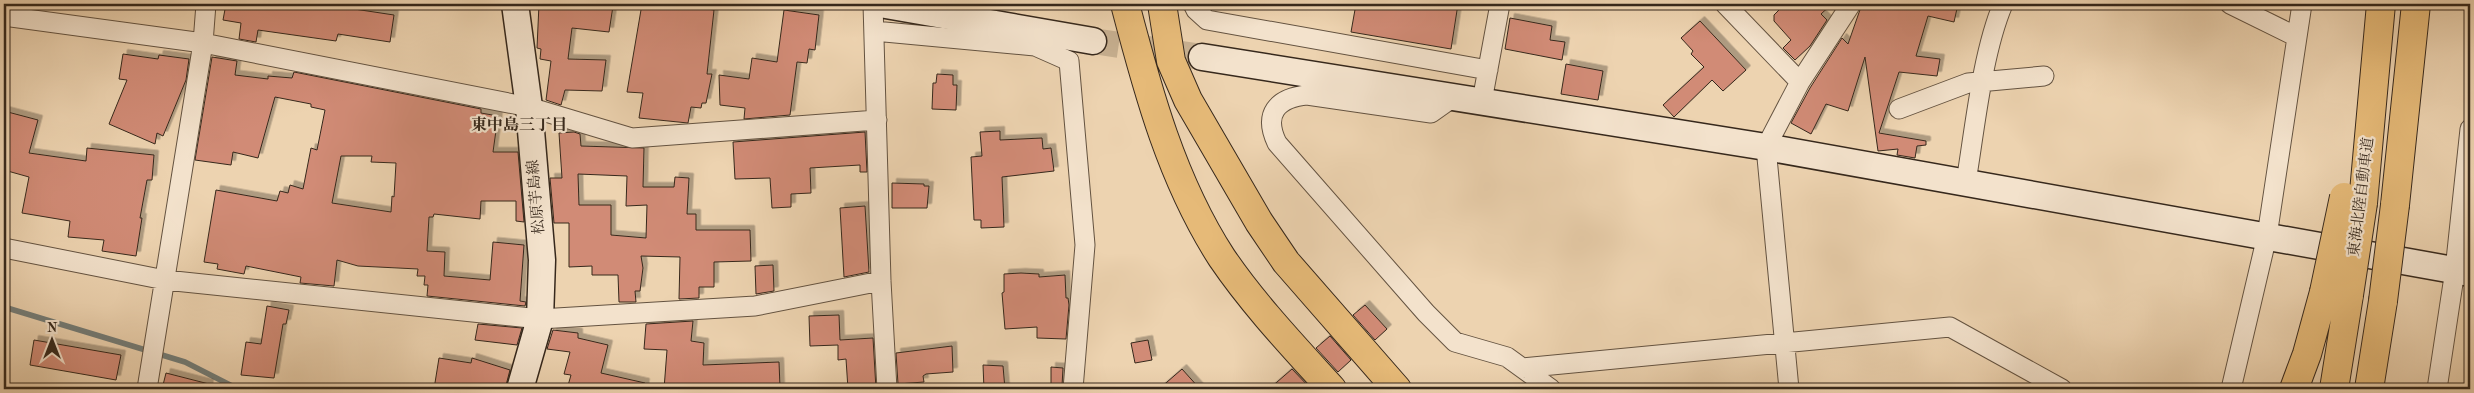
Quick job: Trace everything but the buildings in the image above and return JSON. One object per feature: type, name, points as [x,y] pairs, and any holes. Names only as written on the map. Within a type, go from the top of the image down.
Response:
[{"type":"highway","points":[[1109,4],[1144,77]]},
{"type":"highway","points":[[1125,4],[1144,77],[1162,132],[1199,219],[1249,294],[1332,389]]},
{"type":"highway","points":[[1151,4],[1171,61],[1188,100],[1223,164],[1286,262],[1397,389]]},
{"type":"highway","points":[[1162,4],[1171,61]]},
{"type":"highway","points":[[2353,200],[2362,90],[2373,4]]},
{"type":"highway","name":"東海北陸自動車道","points":[[2334,389],[2337,293],[2353,200],[2381,4]]},
{"type":"highway","points":[[2370,389],[2395,205],[2416,4]]},
{"type":"highway","points":[[2294,389],[2307,354],[2337,293]]},
{"type":"street","points":[[147,389],[202,43],[206,4]]},
{"type":"street","name":"松原芋島線","points":[[515,4],[529,108],[542,260],[540,319],[520,389]]},
{"type":"street","points":[[873,4],[880,281],[887,389]]},
{"type":"street","points":[[880,4],[1093,41]]},
{"type":"street","points":[[1193,4],[1196,10],[1207,20],[1488,70]]},
{"type":"street","points":[[1482,101],[1500,4]]},
{"type":"street","points":[[1725,4],[1800,82]]},
{"type":"street","points":[[1789,389],[1766,147],[1800,82],[1851,4]]},
{"type":"street","points":[[1966,182],[1983,82],[1996,20],[2002,4]]},
{"type":"street","points":[[2230,4],[2297,37]]},
{"type":"street","points":[[2231,389],[2267,236],[2302,4]]},
{"type":"street","points":[[4,16],[202,43],[529,108],[632,138],[877,120]]},
{"type":"street","points":[[874,31],[1035,46],[1069,62],[1085,245],[1073,389]]},
{"type":"street","points":[[1202,57],[1766,147],[2462,272]]},
{"type":"street","points":[[1899,109],[1968,83],[2044,76]]},
{"type":"street","points":[[1455,96],[1431,113],[1307,95],[1292,97],[1278,104],[1272,116],[1271,130],[1277,143],[1426,313],[1455,342],[1507,357],[1551,389]]},
{"type":"street","points":[[2437,389],[2462,272],[2470,129]]},
{"type":"street","points":[[4,248],[165,280],[540,319],[755,306],[880,281]]},
{"type":"street","points":[[1522,368],[1950,327],[2062,389]]},
{"type":"waterway","points":[[4,307],[185,362],[238,389]]},
{"type":"tunnel","points":[[1093,41],[1202,57]]},
{"type":"district","name":"東中島三丁目","points":[[519,126]]}]
